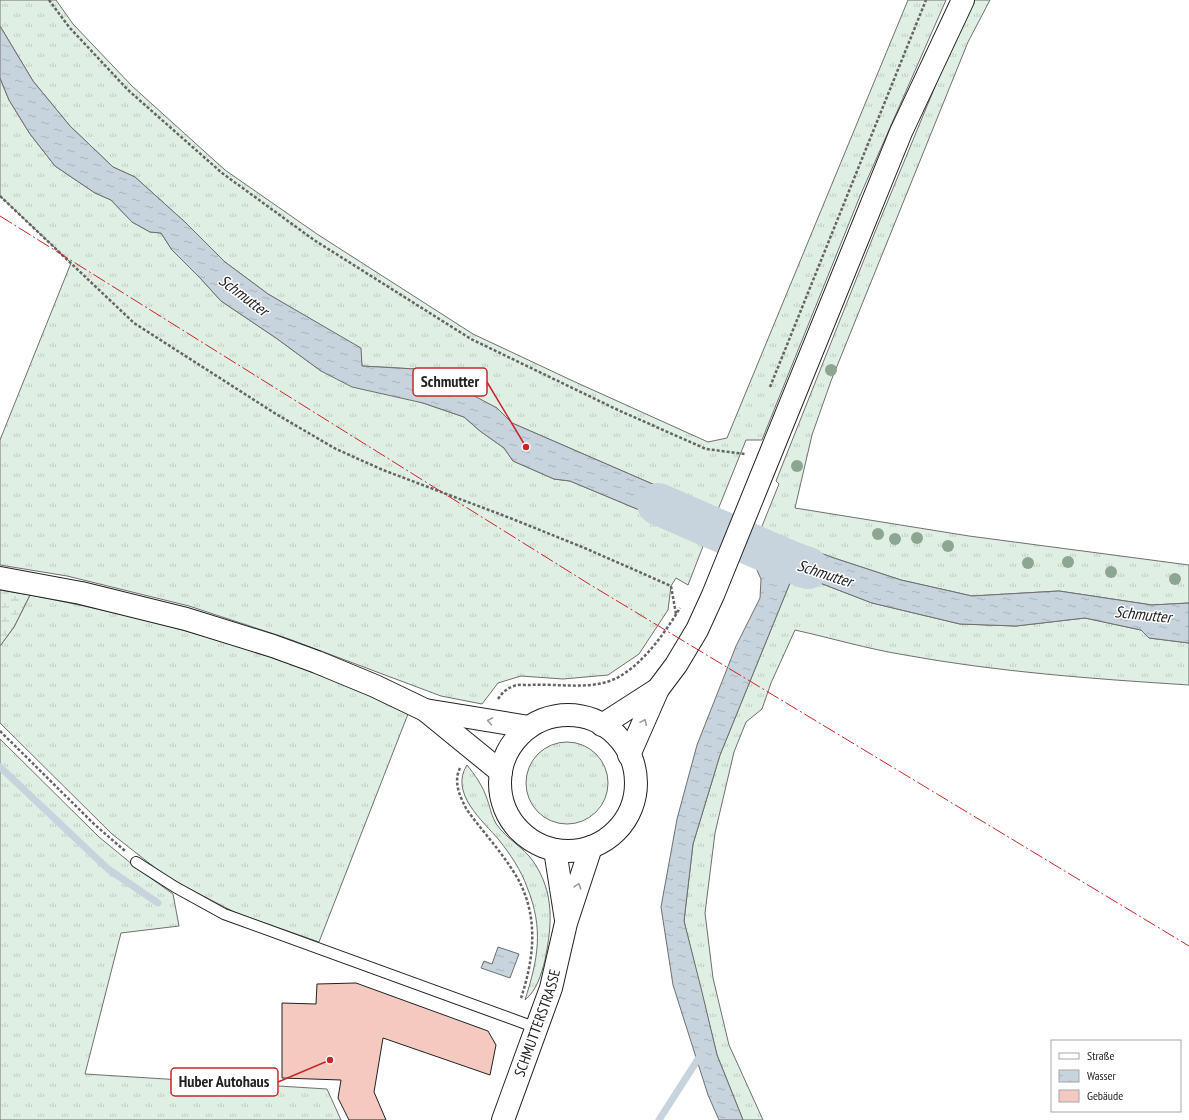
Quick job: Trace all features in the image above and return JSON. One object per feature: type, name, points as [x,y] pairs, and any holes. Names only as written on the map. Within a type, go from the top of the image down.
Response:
[{"type":"main road","points":[[629,755],[658,689],[676,665],[697,630],[713,595],[764,474],[901,132],[963,0]]},
{"type":"main road","points":[[0,578],[120,602],[186,619],[279,648],[345,674],[425,710],[501,772]]},
{"type":"main road","points":[[602,725],[658,689]]},
{"type":"main road","points":[[425,710],[529,727]]},
{"type":"main road","points":[[578,716],[590,719],[602,725],[618,738],[629,755],[635,775],[634,796],[629,812],[619,827],[607,839],[591,847],[573,851],[554,850],[541,846],[529,839],[513,824],[503,806],[500,789],[501,772],[509,750],[529,727],[547,718],[578,716]]},
{"type":"main road","name":"SCHMUTTERSTRASSE","points":[[503,1120],[551,988],[566,924],[591,847]]},
{"type":"main road","name":"SCHMUTTERSTRASSE","points":[[554,850],[566,924]]},
{"type":"lane","points":[[136,862],[174,887],[224,914],[537,1028]]},
{"type":"path","points":[[50,0],[69,27],[128,90],[222,173],[314,240],[471,339],[618,410],[706,449],[746,454]]},
{"type":"path","points":[[770,389],[926,0]]},
{"type":"path","points":[[0,196],[134,323],[276,414],[336,449],[383,470],[588,549],[671,586]]},
{"type":"path","points":[[496,702],[506,690],[514,685],[542,684],[570,686],[600,684],[622,676],[645,656],[661,636],[683,602]]},
{"type":"path","points":[[0,731],[94,824],[136,862]]},
{"type":"path","points":[[461,764],[456,780],[463,802],[467,810],[514,873],[526,898],[531,919],[533,946],[528,974],[519,1002],[537,1028]]},
{"type":"green space","points":[[0,0],[56,0],[73,24],[132,86],[225,170],[317,234],[473,334],[708,442],[727,438],[908,0],[946,0],[860,196],[762,440],[746,440],[717,512],[512,423],[497,408],[415,369],[362,366],[360,348],[268,294],[225,262],[186,223],[135,177],[113,167],[70,126],[33,81],[0,26]]},
{"type":"green space","points":[[974,0],[990,0],[968,42],[831,381],[812,435],[795,508],[969,536],[1189,565],[1189,603],[1152,605],[1059,591],[972,596],[901,580],[834,558],[760,531],[779,484],[776,481],[875,232],[953,43]]},
{"type":"green space","points":[[0,78],[9,100],[30,134],[55,166],[95,193],[111,200],[132,222],[150,232],[161,233],[172,250],[221,301],[276,338],[321,371],[464,417],[480,431],[504,448],[513,461],[554,479],[570,481],[707,536],[688,585],[676,578],[671,586],[668,610],[639,654],[608,675],[563,679],[521,676],[498,683],[482,704],[441,696],[289,639],[189,606],[67,576],[0,565],[0,440],[71,263],[0,196]]},
{"type":"green space","points":[[794,573],[872,603],[960,624],[1016,626],[1085,618],[1141,630],[1149,638],[1189,643],[1189,685],[1082,677],[975,666],[891,653],[795,630],[771,683],[762,709],[746,722],[734,752],[715,833],[705,913],[713,978],[729,1045],[763,1120],[743,1120],[717,1055],[684,921],[693,844],[720,755]]},
{"type":"green space","points":[[0,590],[30,595],[14,627],[0,646]]},
{"type":"green space","points":[[30,595],[103,610],[212,638],[284,662],[365,692],[408,714],[319,942],[236,913],[163,874],[112,834],[0,723],[0,646],[14,627]]},
{"type":"green space","points":[[0,739],[99,837],[138,869],[173,894],[179,926],[121,933],[85,1074],[327,1089],[341,1120],[0,1120]]},
{"type":"green space","points":[[567,742],[583,745],[596,754],[605,767],[608,783],[605,799],[596,812],[583,821],[567,824],[551,821],[538,812],[529,799],[526,783],[529,767],[538,754],[551,745]]},
{"type":"green space","points":[[467,765],[482,788],[497,825],[505,835],[525,851],[533,861],[545,885],[548,897],[550,922],[545,960],[536,987],[525,1000],[536,957],[536,917],[525,881],[515,862],[499,840],[470,806],[465,796],[462,786],[463,775]]},
{"type":"water","points":[[0,26],[33,81],[70,126],[113,167],[135,177],[186,223],[225,262],[268,294],[361,348],[362,366],[415,369],[437,376],[497,408],[512,423],[717,512],[707,536],[570,481],[554,479],[513,461],[504,448],[480,431],[464,417],[423,403],[352,387],[321,371],[276,338],[221,301],[172,250],[161,233],[150,232],[132,222],[111,200],[95,193],[55,166],[30,134],[9,100],[0,78]]},
{"type":"water","points":[[760,531],[834,558],[901,580],[972,596],[1059,591],[1152,605],[1189,603],[1189,643],[1149,638],[1141,630],[1085,618],[1016,626],[960,624],[872,603],[794,573],[720,755],[693,844],[684,921],[717,1055],[743,1120],[719,1120],[708,1095],[673,985],[661,907],[677,819],[697,745],[736,646],[760,598],[761,579],[751,557]]},
{"type":"water","points":[[498,947],[519,954],[510,978],[481,968],[484,961],[492,964]]},
{"type":"building","points":[[356,983],[488,1031],[496,1045],[490,1075],[383,1038],[374,1092],[386,1120],[349,1120],[338,1098],[341,1080],[282,1078],[282,1003],[316,1004],[317,984]]},
{"type":"waterway","name":"Schmutter","points":[[658,504],[808,568]]},
{"type":"waterway","points":[[0,767],[108,869],[158,903]]},
{"type":"waterway","points":[[659,1120],[702,1053]]},
{"type":"power","points":[[0,216],[589,584],[1189,946]]},
{"type":"place","name":"Schmutter","points":[[526,447]]},
{"type":"place","name":"Huber Autohaus","points":[[330,1060]]}]
